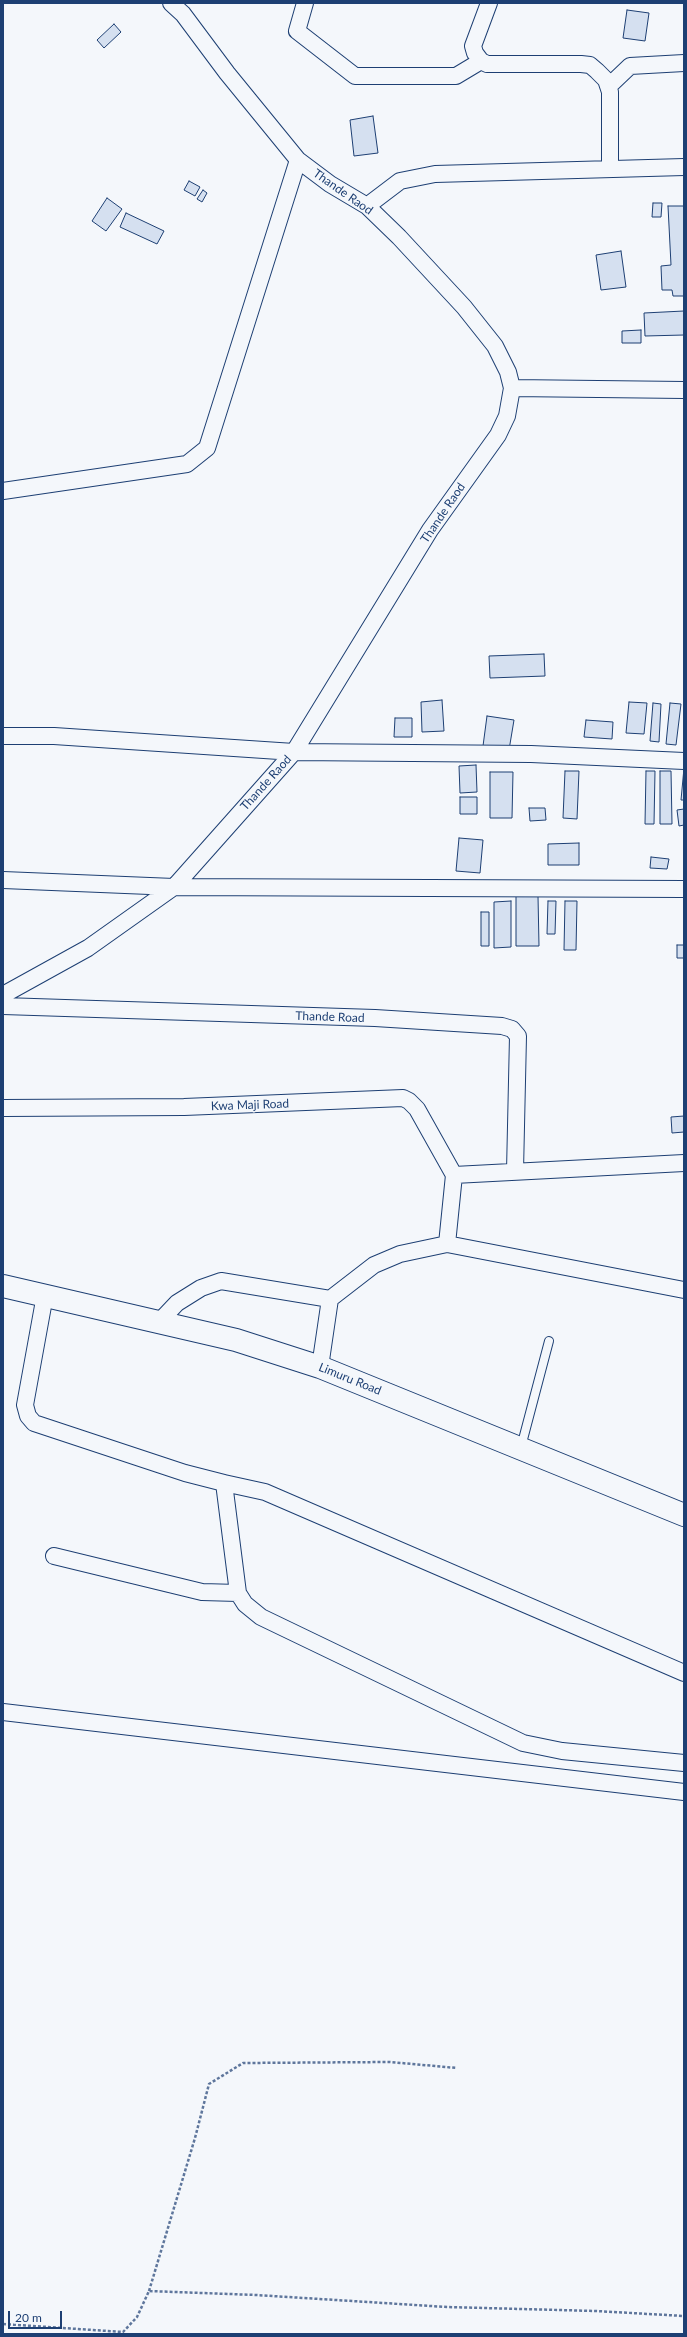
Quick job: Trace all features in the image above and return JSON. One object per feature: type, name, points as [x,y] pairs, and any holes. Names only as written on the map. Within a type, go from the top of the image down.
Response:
[{"type":"highway","name":"Limuru Road","points":[[3,1286],[236,1340],[320,1367],[684,1515]]},
{"type":"street","name":"Thande Raod","points":[[3,995],[88,948],[174,887],[294,752],[430,530],[498,435],[507,416],[512,388],[508,372],[495,346],[464,307],[399,237],[367,206],[330,184],[298,160],[227,73],[183,14],[171,3]]},
{"type":"street","points":[[305,3],[297,31],[355,76],[456,76],[481,60]]},
{"type":"street","points":[[489,3],[473,46],[475,53],[481,60],[487,64],[581,64],[597,71],[609,86],[610,169]]},
{"type":"street","points":[[609,86],[630,66],[684,63]]},
{"type":"street","points":[[3,491],[187,464],[207,448],[298,160]]},
{"type":"street","points":[[367,206],[400,181],[435,174],[684,167]]},
{"type":"street","points":[[512,388],[684,390]]},
{"type":"street","points":[[3,736],[54,736],[294,752],[531,754],[684,761]]},
{"type":"street","points":[[3,880],[174,887],[684,889]]},
{"type":"street","name":"Thande Road","points":[[3,1006],[375,1018],[502,1026],[512,1029],[518,1036],[515,1172]]},
{"type":"street","name":"Kwa Maji Road","points":[[3,1108],[184,1107],[403,1098],[409,1100],[417,1109],[454,1175]]},
{"type":"street","points":[[447,1244],[454,1175],[684,1163]]},
{"type":"street","points":[[320,1367],[330,1299],[374,1265],[400,1254],[447,1244],[684,1290]]},
{"type":"street","points":[[159,1322],[178,1303],[201,1288],[221,1281],[330,1299]]},
{"type":"street","points":[[45,1295],[26,1405],[28,1416],[34,1423],[185,1473],[265,1492],[684,1673]]},
{"type":"street","points":[[224,1483],[238,1594],[245,1604],[261,1617],[523,1742],[562,1751],[684,1763]]},
{"type":"street","points":[[54,1556],[202,1592],[238,1594]]},
{"type":"street","points":[[3,1712],[684,1792]]},
{"type":"lane","points":[[520,1448],[549,1341]]},
{"type":"path","points":[[3,2324],[123,2332],[137,2317],[149,2291],[196,2138],[209,2084],[243,2063],[390,2062],[457,2068]]},
{"type":"path","points":[[149,2291],[256,2295],[448,2307],[596,2311],[684,2316]]},
{"type":"building","points":[[627,10],[649,13],[645,41],[623,38]]},
{"type":"building","points":[[114,24],[121,32],[104,48],[97,40]]},
{"type":"building","points":[[373,116],[378,153],[354,156],[350,120]]},
{"type":"building","points":[[189,181],[200,187],[195,196],[184,190]]},
{"type":"building","points":[[203,190],[207,193],[202,202],[197,199]]},
{"type":"building","points":[[107,198],[122,209],[106,231],[92,221]]},
{"type":"building","points":[[653,203],[662,203],[661,217],[652,217]]},
{"type":"building","points":[[668,206],[684,206],[684,296],[673,296],[672,290],[662,290],[661,266],[671,265]]},
{"type":"building","points":[[126,213],[164,231],[157,244],[120,227]]},
{"type":"building","points":[[621,251],[626,287],[601,290],[596,255]]},
{"type":"building","points":[[684,311],[684,335],[645,336],[644,313]]},
{"type":"building","points":[[641,330],[641,343],[622,343],[622,331]]},
{"type":"building","points":[[544,654],[545,676],[490,678],[489,656]]},
{"type":"building","points":[[442,700],[444,731],[422,732],[421,702]]},
{"type":"building","points":[[629,702],[647,703],[644,734],[626,733]]},
{"type":"building","points":[[653,703],[661,704],[659,742],[650,741]]},
{"type":"building","points":[[670,703],[681,704],[676,745],[666,744]]},
{"type":"building","points":[[487,716],[514,720],[509,750],[483,746]]},
{"type":"building","points":[[395,718],[412,718],[412,737],[394,737]]},
{"type":"building","points":[[586,720],[613,722],[612,739],[584,737]]},
{"type":"building","points":[[476,765],[477,792],[460,793],[459,766]]},
{"type":"building","points":[[684,768],[684,800],[681,800]]},
{"type":"building","points":[[565,771],[579,771],[577,819],[563,818]]},
{"type":"building","points":[[646,771],[655,771],[654,824],[645,824]]},
{"type":"building","points":[[660,771],[671,771],[672,824],[660,824]]},
{"type":"building","points":[[490,772],[513,772],[512,818],[490,818]]},
{"type":"building","points":[[460,797],[477,797],[477,814],[460,814]]},
{"type":"building","points":[[529,808],[545,808],[546,820],[530,821]]},
{"type":"building","points":[[684,809],[684,825],[679,826],[677,810]]},
{"type":"building","points":[[459,838],[483,840],[480,873],[456,871]]},
{"type":"building","points":[[579,843],[579,865],[548,865],[548,844]]},
{"type":"building","points":[[651,857],[669,859],[667,869],[650,868]]},
{"type":"building","points":[[516,896],[538,896],[539,946],[516,946]]},
{"type":"building","points":[[511,901],[511,947],[494,948],[494,902]]},
{"type":"building","points":[[548,901],[556,901],[555,934],[547,934]]},
{"type":"building","points":[[565,901],[577,901],[576,950],[564,950]]},
{"type":"building","points":[[481,912],[489,912],[489,946],[481,946]]},
{"type":"building","points":[[677,945],[684,945],[684,958],[677,958]]},
{"type":"building","points":[[684,1116],[684,1132],[672,1133],[671,1117]]}]
